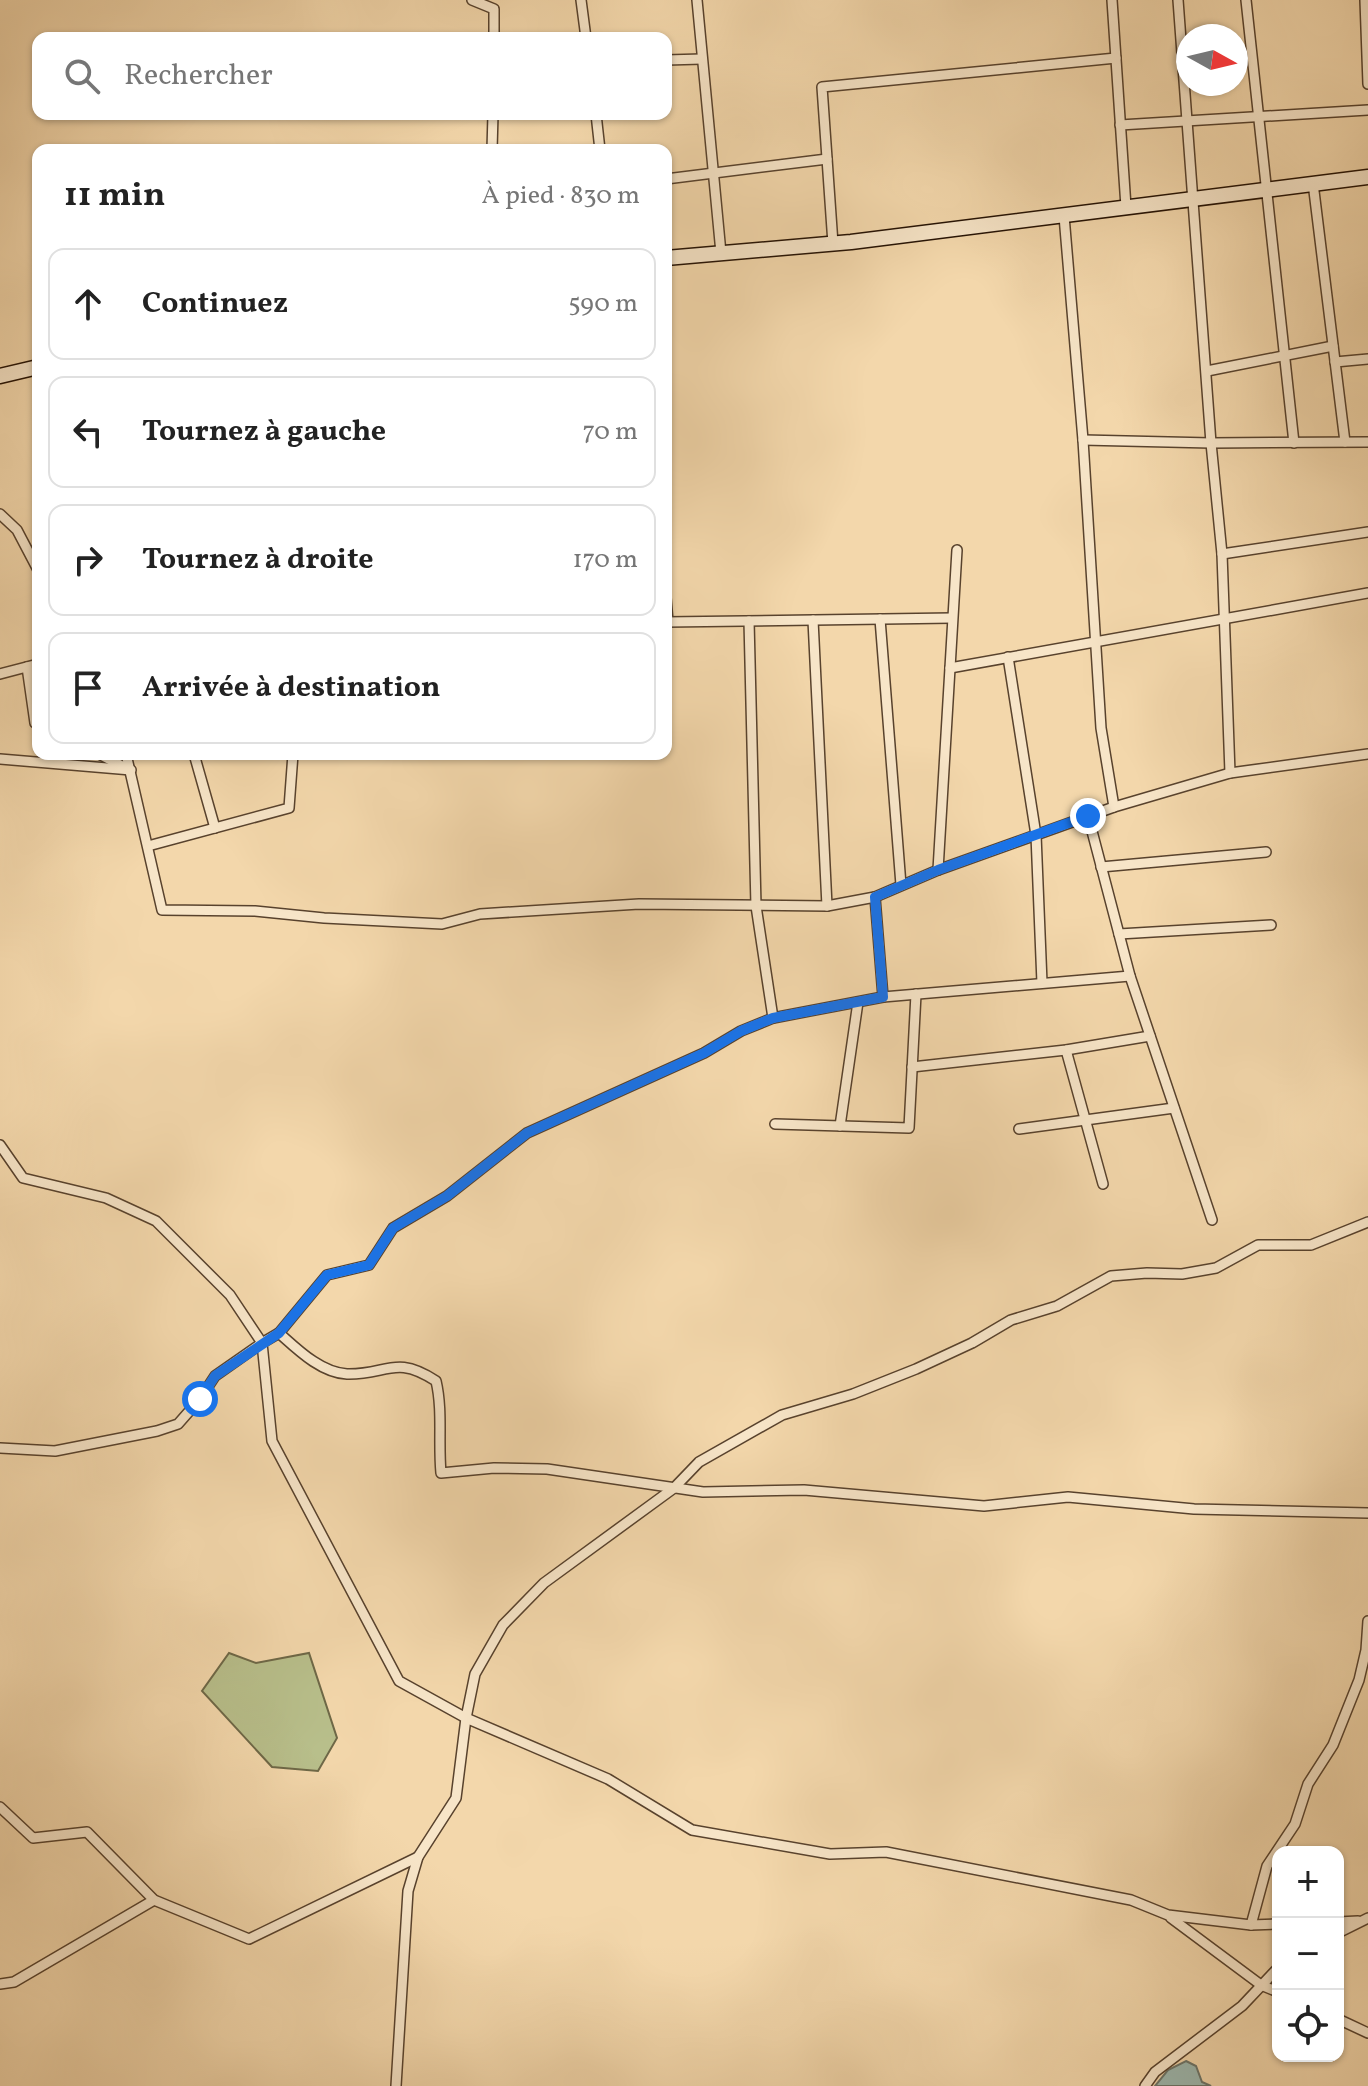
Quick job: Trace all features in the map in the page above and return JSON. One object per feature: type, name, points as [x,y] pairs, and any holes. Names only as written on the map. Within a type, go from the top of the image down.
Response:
[{"type":"main road","points":[[672,257],[833,244],[1368,177]]},
{"type":"main road","points":[[0,376],[32,368]]},
{"type":"street","points":[[472,0],[494,9],[494,32]]},
{"type":"street","points":[[581,0],[585,32]]},
{"type":"street","points":[[697,0],[721,253]]},
{"type":"street","points":[[1112,0],[1126,207]]},
{"type":"street","points":[[1178,0],[1222,554],[1230,773]]},
{"type":"street","points":[[1246,0],[1294,443]]},
{"type":"street","points":[[1365,0],[1368,84]]},
{"type":"street","points":[[833,244],[822,87],[1116,58]]},
{"type":"street","points":[[672,60],[702,59]]},
{"type":"street","points":[[1120,125],[1368,110]]},
{"type":"street","points":[[492,144],[493,120]]},
{"type":"street","points":[[597,120],[599,144]]},
{"type":"street","points":[[672,178],[827,159]]},
{"type":"street","points":[[1313,183],[1345,442]]},
{"type":"street","points":[[1064,216],[1083,440],[1101,728],[1114,807]]},
{"type":"street","points":[[1207,371],[1333,346]]},
{"type":"street","points":[[1335,362],[1368,359]]},
{"type":"street","points":[[1083,440],[1368,442]]},
{"type":"street","points":[[0,514],[17,530],[32,559]]},
{"type":"street","points":[[1222,554],[1368,532]]},
{"type":"street","points":[[938,870],[957,550]]},
{"type":"street","points":[[950,668],[1368,593]]},
{"type":"street","points":[[672,622],[952,618]]},
{"type":"street","points":[[880,619],[901,885]]},
{"type":"street","points":[[813,620],[827,906]]},
{"type":"street","points":[[749,621],[756,906],[773,1018]]},
{"type":"street","points":[[1008,657],[1036,835],[1042,983]]},
{"type":"street","points":[[0,674],[32,666]]},
{"type":"street","points":[[27,667],[32,702]]},
{"type":"street","points":[[128,760],[162,910],[255,911],[442,924],[480,914],[639,904],[827,906],[875,897],[938,870],[1088,816],[1230,773],[1368,754]]},
{"type":"street","points":[[0,759],[131,770]]},
{"type":"street","points":[[111,760],[131,770]]},
{"type":"street","points":[[196,760],[215,828]]},
{"type":"street","points":[[148,846],[289,808],[293,760]]},
{"type":"street","points":[[1088,816],[1130,976],[1212,1220]]},
{"type":"street","points":[[1101,867],[1266,852]]},
{"type":"street","points":[[875,897],[883,997]]},
{"type":"street","points":[[1119,934],[1271,925]]},
{"type":"street","points":[[0,1448],[55,1451],[178,1424],[215,1376],[279,1333],[327,1275],[369,1265],[393,1228],[447,1196],[527,1133],[704,1053],[741,1031],[773,1018],[883,997],[1130,976]]},
{"type":"street","points":[[775,1124],[909,1128],[916,994]]},
{"type":"street","points":[[840,1126],[858,1002]]},
{"type":"street","points":[[912,1067],[1066,1050],[1150,1036]]},
{"type":"street","points":[[1066,1050],[1103,1184]]},
{"type":"street","points":[[1019,1129],[1174,1108]]},
{"type":"street","points":[[0,1145],[23,1178],[106,1198],[156,1221],[230,1295],[262,1343],[272,1441],[399,1681],[466,1718],[608,1779],[692,1830],[830,1854],[886,1852],[1131,1900],[1168,1915],[1261,1985],[1273,1990]]},
{"type":"street","points":[[396,2086],[408,1891],[418,1857],[456,1798],[475,1674],[503,1625],[544,1583],[674,1488],[699,1462],[782,1415],[853,1394],[916,1369],[972,1343],[1011,1320],[1057,1306],[1111,1276],[1182,1274],[1216,1268],[1258,1245],[1311,1245],[1368,1222]]},
{"type":"street","points":[[279,1333],[305,1356],[331,1370],[346,1374],[389,1367],[417,1369],[436,1381],[441,1405],[441,1473],[494,1468],[547,1469],[703,1492],[804,1490],[984,1506],[1068,1497],[1194,1509],[1368,1513]]},
{"type":"street","points":[[1251,1925],[1267,1866],[1295,1824],[1308,1784],[1333,1745],[1359,1680],[1367,1650],[1368,1621]]},
{"type":"street","points":[[0,1807],[33,1838],[87,1832],[154,1900],[249,1939],[418,1857]]},
{"type":"street","points":[[0,1984],[14,1982],[154,1900]]},
{"type":"street","points":[[1168,1915],[1251,1925],[1272,1924]]},
{"type":"street","points":[[1344,1922],[1364,1920]]},
{"type":"street","points":[[1344,1930],[1364,1920]]},
{"type":"street","points":[[1145,2086],[1155,2072],[1242,2006],[1272,1974]]},
{"type":"street","points":[[1344,2022],[1368,2033]]},
{"type":"green space","points":[[229,1653],[256,1663],[309,1653],[337,1738],[318,1771],[272,1767],[202,1691]]},
{"type":"water","points":[[1186,2061],[1196,2066],[1202,2082],[1211,2086],[1155,2086],[1168,2070]]},
{"type":"route","points":[[200,1399],[215,1376],[279,1333],[327,1275],[369,1265],[393,1228],[447,1196],[527,1133],[704,1053],[741,1031],[773,1018],[883,997],[875,897],[938,870],[1088,816]]}]
